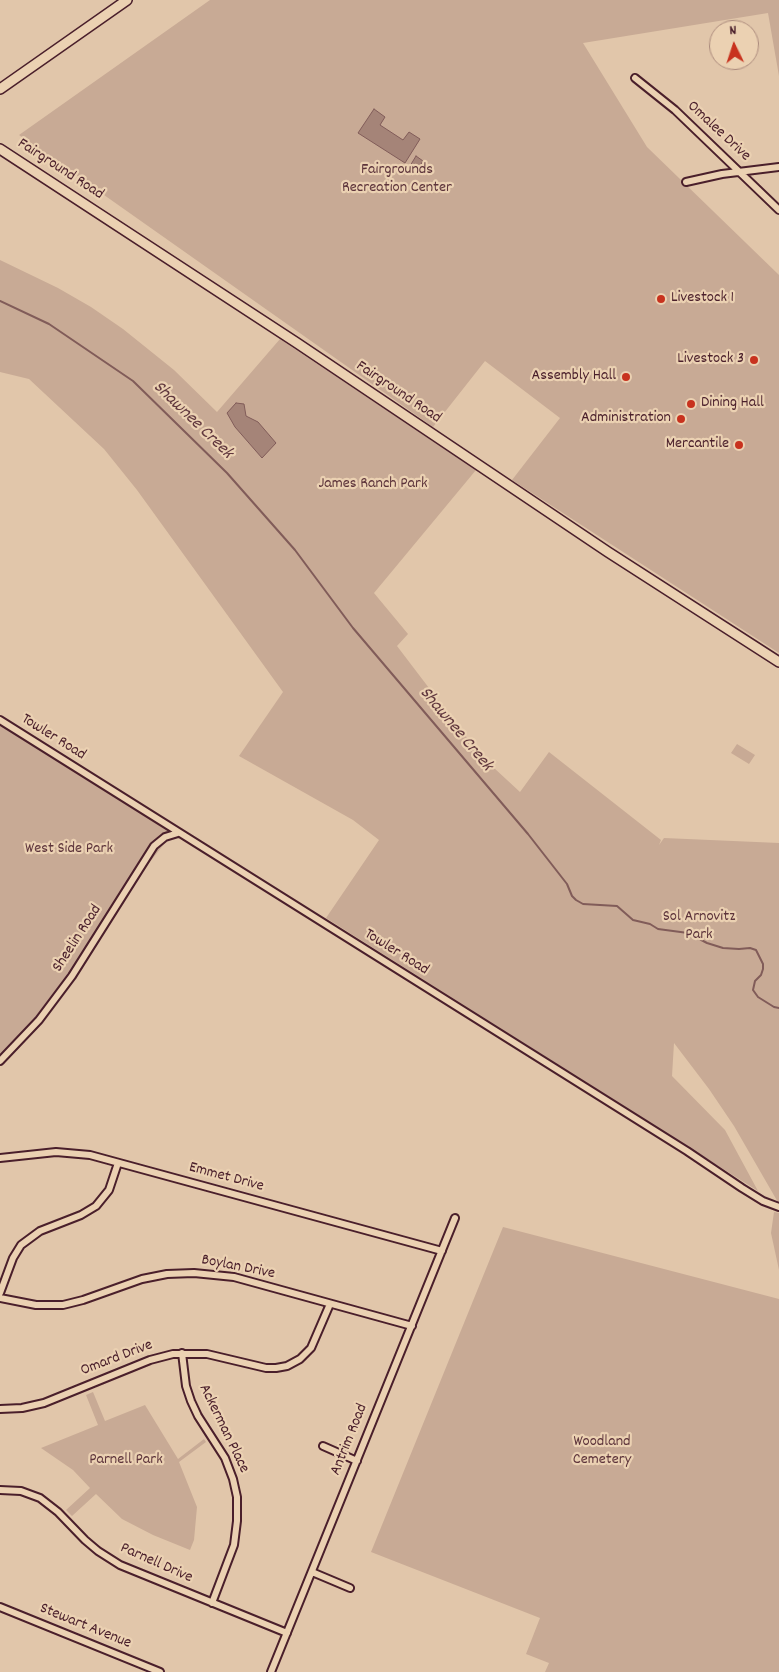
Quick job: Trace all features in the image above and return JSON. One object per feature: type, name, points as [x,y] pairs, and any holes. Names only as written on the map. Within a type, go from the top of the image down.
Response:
[{"type":"street","points":[[0,89],[128,0]]},
{"type":"street","name":"Omalee Drive","points":[[635,78],[675,110],[779,210]]},
{"type":"street","name":"Fairground Road","points":[[0,149],[304,348],[608,552],[779,662]]},
{"type":"street","points":[[686,182],[722,174],[779,167]]},
{"type":"street","name":"Towler Road","points":[[0,720],[752,1194],[779,1207]]},
{"type":"street","name":"Sheelin Road","points":[[0,1061],[39,1020],[72,976],[154,846],[165,837],[178,833]]},
{"type":"street","name":"Emmet Drive","points":[[0,1158],[45,1152],[68,1152],[90,1155],[442,1251]]},
{"type":"street","points":[[0,1294],[12,1258],[21,1245],[40,1231],[81,1215],[96,1206],[109,1190],[118,1163]]},
{"type":"street","name":"Antrim Road","points":[[271,1672],[455,1218]]},
{"type":"street","name":"Boylan Drive","points":[[0,1298],[36,1305],[62,1305],[83,1300],[142,1279],[167,1274],[194,1272],[234,1278],[412,1326]]},
{"type":"street","name":"Omard Drive","points":[[0,1409],[37,1405],[150,1360],[182,1353],[207,1354],[266,1368],[287,1366],[300,1359],[311,1348],[330,1304]]},
{"type":"street","name":"Ackerman Place","points":[[182,1353],[190,1401],[225,1458],[233,1478],[237,1497],[238,1521],[234,1546],[212,1603]]},
{"type":"street","points":[[323,1446],[357,1461]]},
{"type":"street","name":"Parnell Drive","points":[[0,1490],[21,1492],[40,1498],[58,1512],[85,1540],[110,1559],[130,1570],[287,1633]]},
{"type":"street","points":[[312,1572],[350,1588]]},
{"type":"street","name":"Stewart Avenue","points":[[0,1607],[160,1672]]},
{"type":"green space","name":"Fairgrounds Recreation Center","points":[[210,0],[779,0],[779,76],[768,13],[725,20],[709,20],[709,23],[583,43],[647,147],[779,275],[779,653],[512,480],[560,418],[485,361],[433,427],[19,135]]},
{"type":"green space","points":[[0,260],[58,288],[91,307],[123,329],[174,370],[217,412],[280,339],[476,470],[374,593],[408,634],[397,646],[480,755],[520,792],[549,752],[661,840],[659,845],[664,838],[779,843],[779,1204],[734,1126],[674,1043],[672,1076],[725,1130],[758,1191],[326,918],[379,840],[353,820],[239,756],[283,692],[137,490],[104,449],[29,379],[0,372]]},
{"type":"green space","name":"West Side Park","points":[[0,720],[172,834],[116,905],[39,1020],[0,1057]]},
{"type":"green space","points":[[737,744],[755,755],[749,764],[731,753]]},
{"type":"green space","points":[[774,1212],[779,1213],[779,1270],[771,1233]]},
{"type":"green space","name":"Woodland Cemetery","points":[[503,1227],[779,1299],[779,1672],[545,1672],[549,1663],[526,1654],[540,1618],[371,1552]]},
{"type":"green space","name":"Parnell Park","points":[[93,1392],[105,1421],[145,1405],[178,1459],[204,1439],[206,1442],[179,1462],[197,1507],[194,1540],[190,1550],[153,1535],[122,1519],[96,1494],[72,1516],[66,1510],[90,1488],[73,1470],[41,1448],[98,1425],[86,1395]]},
{"type":"shaded area","points":[[374,109],[385,117],[380,125],[403,140],[409,132],[420,139],[405,163],[358,133]]},
{"type":"shaded area","points":[[416,156],[423,161],[417,170],[410,166]]},
{"type":"shaded area","points":[[236,403],[244,404],[246,416],[258,422],[276,443],[262,458],[235,427],[227,413]]},
{"type":"waterway","name":"Shawnee Creek","points":[[0,301],[49,324],[133,381],[227,473],[295,550],[353,628],[528,834],[567,884],[572,896],[576,900],[583,904],[617,906],[633,920],[650,924],[658,929],[688,933],[707,943],[723,948],[750,948],[756,950],[763,964],[763,969],[761,975],[755,981],[753,990],[758,997],[779,1008]]},
{"type":"place","name":"Livestock 1","points":[[661,299]]},
{"type":"place","name":"Livestock 3","points":[[754,360]]},
{"type":"place","name":"Assembly Hall","points":[[626,377]]},
{"type":"place","name":"Dining Hall","points":[[691,404]]},
{"type":"place","name":"Administration","points":[[681,419]]},
{"type":"place","name":"Mercantile","points":[[739,445]]},
{"type":"park label","name":"James Ranch Park","points":[[373,485]]},
{"type":"park label","name":"Sol Arnovitz Park","points":[[699,927]]}]
